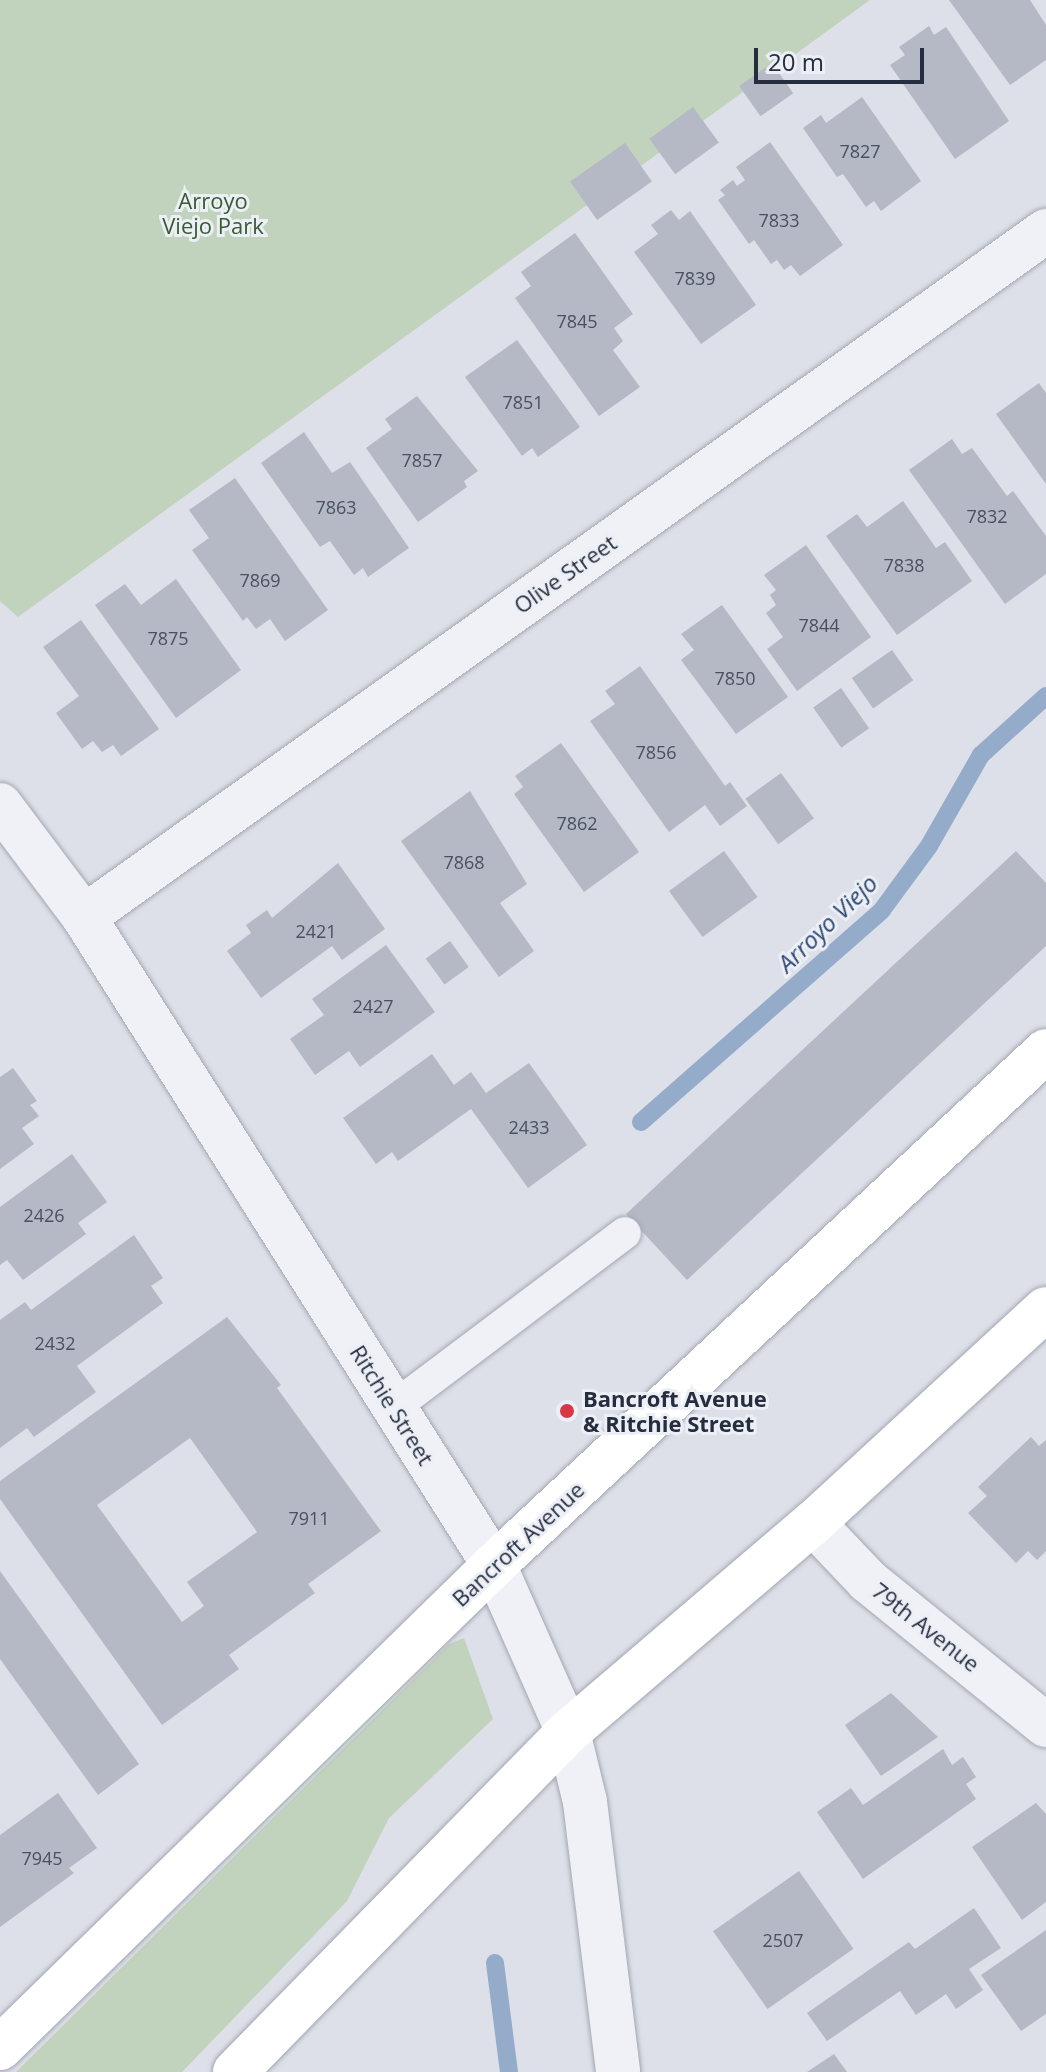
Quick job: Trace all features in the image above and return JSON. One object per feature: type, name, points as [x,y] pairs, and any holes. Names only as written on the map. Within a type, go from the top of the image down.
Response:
[{"type":"main road","name":"Bancroft Avenue","points":[[0,2048],[494,1565],[1046,1051]]},
{"type":"main road","points":[[235,2072],[568,1732],[813,1523],[1046,1309]]},
{"type":"street","name":"Olive Street","points":[[84,917],[1046,231]]},
{"type":"street","name":"Ritchie Street","points":[[0,805],[84,917],[494,1565],[568,1732],[590,1827],[618,2072]]},
{"type":"street","name":"79th Avenue","points":[[813,1523],[868,1581],[1046,1725]]},
{"type":"lane","points":[[394,1407],[625,1233]]},
{"type":"green space","name":"Arroyo Viejo Park","points":[[0,0],[870,0],[18,617],[0,601]]},
{"type":"green space","points":[[464,1638],[493,1719],[389,1818],[347,1901],[182,2072],[16,2072],[449,1644]]},
{"type":"building","points":[[949,0],[1030,0],[1046,25],[1046,60],[1010,85]]},
{"type":"building","points":[[929,26],[934,35],[946,27],[1009,121],[955,159],[890,65],[905,55],[899,47]]},
{"type":"building","points":[[772,63],[793,93],[760,116],[739,86]]},
{"type":"building","points":[[862,97],[921,181],[881,211],[874,201],[866,207],[843,174],[837,177],[803,128],[821,115],[826,123]]},
{"type":"building","points":[[693,107],[719,143],[675,174],[649,139]]},
{"type":"building","points":[[770,142],[843,245],[800,276],[791,265],[784,270],[777,260],[771,264],[754,240],[749,244],[718,200],[725,195],[720,190],[733,180],[737,186],[745,180],[736,167]]},
{"type":"building","points":[[625,143],[652,182],[597,220],[570,181]]},
{"type":"building","points":[[671,210],[679,220],[690,211],[756,305],[701,344],[634,252],[658,234],[651,225]]},
{"type":"building","points":[[575,233],[633,314],[614,328],[623,341],[613,350],[640,387],[599,416],[515,298],[531,286],[521,272]]},
{"type":"building","points":[[517,340],[580,427],[538,457],[532,448],[522,456],[465,377]]},
{"type":"building","points":[[1039,383],[1046,393],[1046,484],[996,414]]},
{"type":"building","points":[[417,396],[478,471],[464,481],[467,487],[418,522],[366,448],[392,429],[385,419]]},
{"type":"building","points":[[304,432],[332,473],[350,462],[409,548],[368,577],[363,568],[354,575],[330,541],[320,547],[261,463]]},
{"type":"building","points":[[952,439],[962,454],[972,448],[1007,496],[1013,491],[1046,536],[1046,574],[1005,604],[909,470]]},
{"type":"building","points":[[235,478],[328,610],[285,641],[270,619],[256,629],[247,617],[243,621],[192,550],[209,538],[189,510]]},
{"type":"building","points":[[903,501],[936,548],[945,542],[972,581],[897,635],[826,536],[857,514],[867,527]]},
{"type":"building","points":[[806,545],[871,637],[797,691],[767,649],[783,637],[766,613],[776,605],[770,595],[776,590],[764,575]]},
{"type":"building","points":[[176,579],[241,670],[176,718],[95,605],[125,584],[141,605]]},
{"type":"building","points":[[722,605],[788,697],[736,734],[681,660],[694,650],[681,634]]},
{"type":"building","points":[[81,620],[159,729],[121,756],[113,745],[102,752],[93,741],[82,749],[56,713],[79,696],[43,647]]},
{"type":"building","points":[[892,650],[913,680],[873,708],[852,678]]},
{"type":"building","points":[[640,666],[725,786],[730,782],[747,806],[720,826],[705,805],[669,832],[590,721],[615,704],[605,691]]},
{"type":"building","points":[[841,688],[869,728],[841,748],[813,708]]},
{"type":"building","points":[[561,743],[639,852],[584,892],[514,794],[523,787],[515,776]]},
{"type":"building","points":[[781,773],[814,818],[778,844],[745,799]]},
{"type":"building","points":[[470,791],[527,884],[500,903],[534,951],[499,977],[401,841]]},
{"type":"building","points":[[724,851],[758,897],[702,937],[669,891]]},
{"type":"building","points":[[1016,851],[1046,883],[1046,946],[687,1280],[626,1214]]},
{"type":"building","points":[[338,863],[385,929],[342,960],[332,946],[261,998],[227,951],[251,933],[246,925],[267,910],[272,918]]},
{"type":"building","points":[[450,941],[469,967],[445,985],[426,959]]},
{"type":"building","points":[[386,945],[435,1012],[360,1067],[349,1051],[315,1075],[290,1039],[324,1015],[312,999]]},
{"type":"building","points":[[432,1054],[454,1085],[471,1072],[486,1093],[529,1063],[587,1145],[528,1188],[471,1109],[398,1161],[392,1152],[376,1164],[343,1118]]},
{"type":"building","points":[[13,1068],[37,1101],[30,1105],[39,1116],[22,1128],[34,1144],[0,1169],[0,1077]]},
{"type":"building","points":[[72,1154],[107,1202],[78,1223],[86,1234],[23,1280],[7,1260],[0,1265],[0,1207]]},
{"type":"building","points":[[134,1235],[163,1278],[151,1286],[163,1303],[77,1366],[96,1392],[34,1437],[27,1428],[0,1448],[0,1320],[25,1302],[31,1310]]},
{"type":"building","points":[[227,1317],[281,1385],[277,1388],[381,1531],[308,1584],[315,1593],[229,1655],[239,1669],[162,1725],[0,1499],[0,1481]],"holes":[[[190,1438],[257,1532],[187,1582],[204,1606],[182,1622],[97,1505]]]},
{"type":"building","points":[[1031,1437],[1039,1446],[1046,1440],[1046,1551],[1037,1560],[1028,1551],[1016,1563],[968,1513],[987,1496],[978,1487]]},
{"type":"building","points":[[0,1571],[139,1764],[98,1795],[0,1659]]},
{"type":"building","points":[[891,1693],[938,1737],[881,1776],[845,1725]]},
{"type":"building","points":[[943,1749],[952,1765],[963,1757],[976,1777],[966,1784],[976,1799],[863,1879],[817,1812],[851,1788],[863,1805]]},
{"type":"building","points":[[58,1793],[97,1848],[69,1868],[74,1873],[0,1927],[0,1835]]},
{"type":"building","points":[[1036,1803],[1046,1814],[1046,1902],[1022,1920],[972,1847]]},
{"type":"building","points":[[799,1871],[853,1949],[767,2009],[713,1931]]},
{"type":"building","points":[[974,1908],[1001,1948],[969,1969],[983,1990],[956,2009],[946,1994],[916,2015],[900,1991],[827,2041],[807,2013],[909,1942],[915,1949]]},
{"type":"building","points":[[1046,1930],[1046,2014],[1021,2031],[981,1975]]},
{"type":"building","points":[[834,2054],[847,2072],[807,2072]]},
{"type":"waterway","name":"Arroyo Viejo","points":[[641,1122],[882,910],[929,846],[981,755],[1046,696]]},
{"type":"waterway","name":"Arroyo Viejo","points":[[495,1963],[509,2072]]},
{"type":"place","name":"Bancroft Avenue & Ritchie Street","points":[[567,1411]]}]
